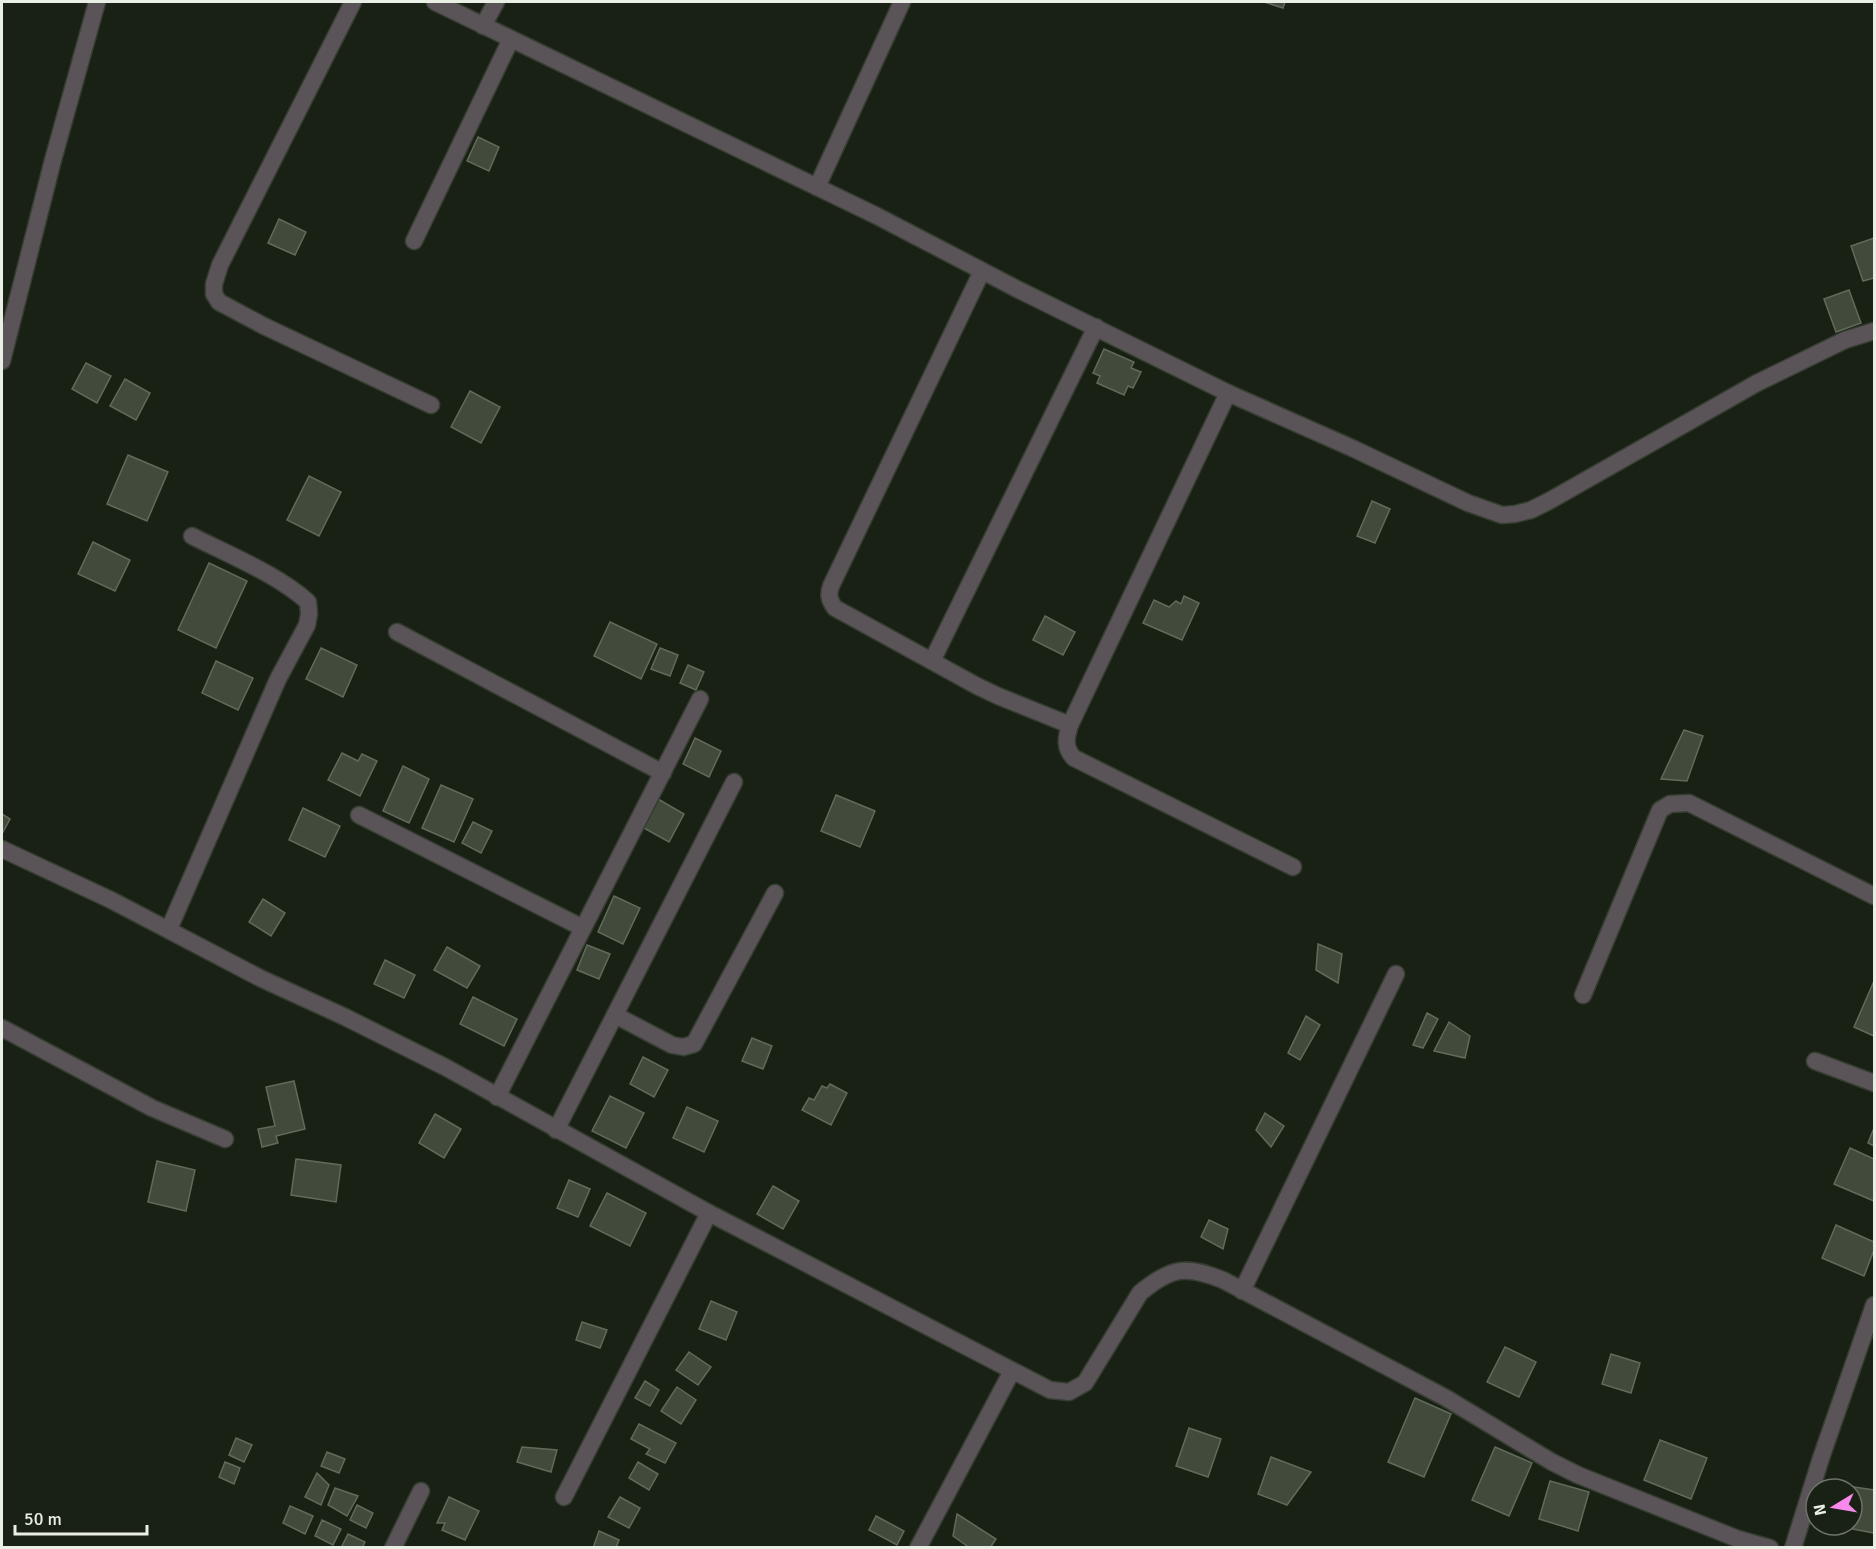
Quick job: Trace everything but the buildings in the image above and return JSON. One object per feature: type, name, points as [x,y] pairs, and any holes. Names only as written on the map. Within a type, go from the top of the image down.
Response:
[{"type":"street","points":[[2,361],[53,160],[97,2]]},
{"type":"street","points":[[352,2],[219,265],[214,294],[219,302],[264,326],[431,405]]},
{"type":"street","points":[[435,2],[817,187],[1228,393],[1468,503],[1502,515],[1531,510],[1757,384],[1845,340],[1875,331]]},
{"type":"street","points":[[483,26],[496,2]]},
{"type":"street","points":[[817,187],[902,2]]},
{"type":"street","points":[[414,241],[511,39]]},
{"type":"street","points":[[982,270],[829,592],[830,602],[835,608],[998,696],[1070,725]]},
{"type":"street","points":[[932,661],[1096,327]]},
{"type":"street","points":[[1228,393],[1070,725],[1066,748],[1074,758],[1293,867]]},
{"type":"street","points":[[169,929],[278,679],[307,625],[309,614],[308,602],[299,594],[277,580],[192,536]]},
{"type":"street","points":[[397,632],[663,773]]},
{"type":"street","points":[[497,1097],[700,699]]},
{"type":"street","points":[[556,1130],[734,782]]},
{"type":"street","points":[[1583,995],[1660,810],[1670,804],[1689,803],[1875,896]]},
{"type":"street","points":[[359,814],[583,928]]},
{"type":"street","points":[[2,849],[111,900],[262,979],[445,1067],[709,1213],[1050,1390],[1069,1392],[1085,1383],[1140,1293],[1151,1284],[1178,1270],[1192,1270],[1207,1274],[1242,1291],[1446,1398],[1552,1462],[1578,1475],[1738,1539],[1770,1548]]},
{"type":"street","points":[[615,1015],[672,1045],[683,1047],[694,1044],[775,893]]},
{"type":"street","points":[[1242,1291],[1395,974]]},
{"type":"street","points":[[2,1028],[152,1108],[225,1139]]},
{"type":"street","points":[[1815,1060],[1875,1083]]},
{"type":"street","points":[[564,1497],[709,1213]]},
{"type":"street","points":[[1793,1548],[1825,1446],[1875,1305]]},
{"type":"street","points":[[918,1548],[1012,1371]]},
{"type":"street","points":[[393,1548],[421,1491]]}]
